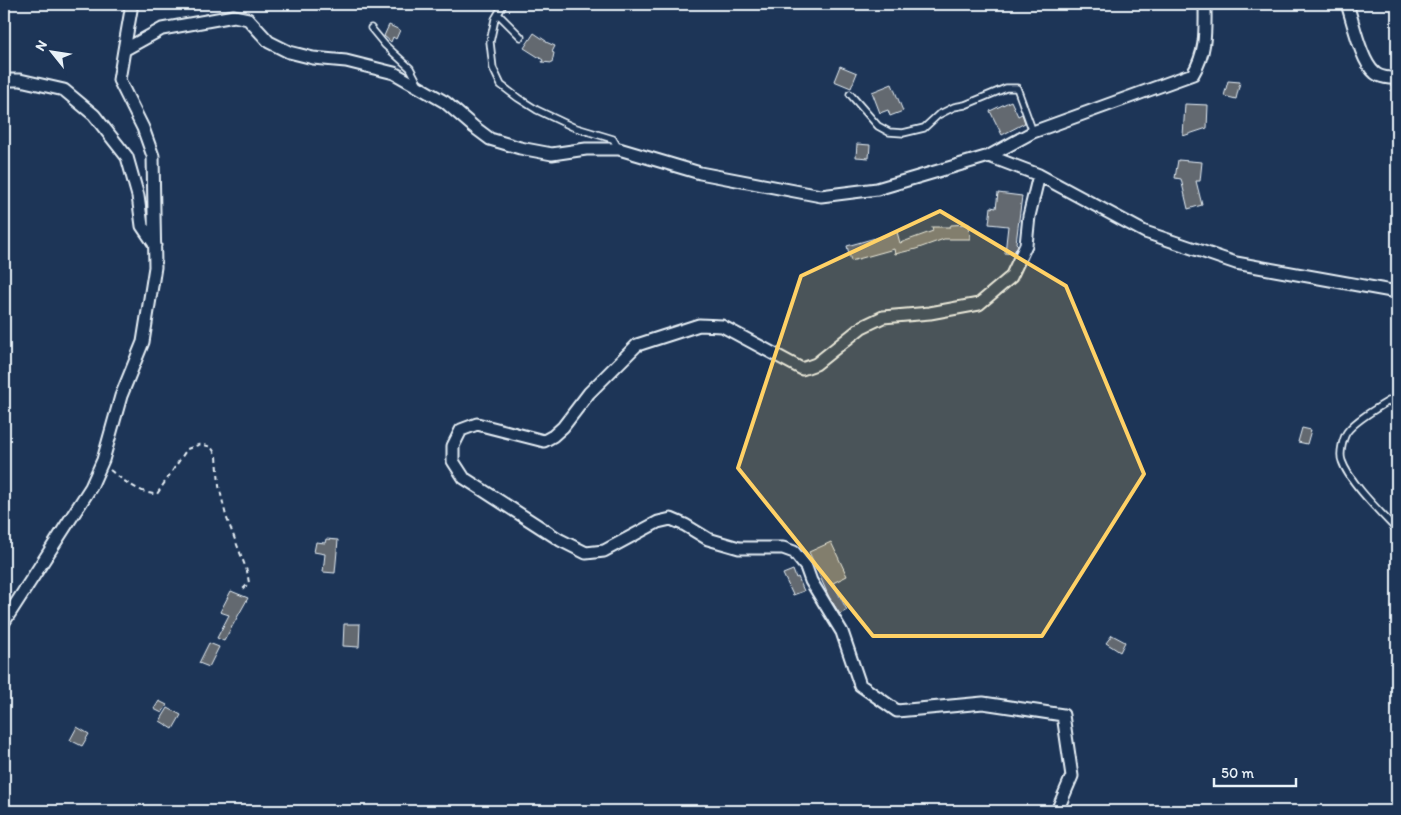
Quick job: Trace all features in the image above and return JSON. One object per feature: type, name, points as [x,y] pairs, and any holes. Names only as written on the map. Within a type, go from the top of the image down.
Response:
[{"type":"street","points":[[4,622],[91,487],[100,468],[121,396],[142,342],[155,266],[153,156],[143,128],[119,80],[131,10],[129,4]]},
{"type":"street","points":[[124,50],[162,29],[234,16],[248,19],[269,42],[289,52],[313,58],[346,61],[394,73],[445,102],[490,139],[520,148],[552,154],[586,149],[619,149],[700,173],[821,196],[877,189],[989,156],[1033,132],[1193,74],[1199,63],[1204,46],[1205,4]]},
{"type":"street","points":[[1347,4],[1366,63],[1376,74],[1397,78]]},
{"type":"street","points":[[4,80],[20,80],[64,90],[94,115],[127,157],[138,196],[142,226],[155,245]]},
{"type":"street","points":[[989,156],[1039,175],[1145,232],[1236,263],[1396,291]]},
{"type":"street","points":[[1039,175],[1031,207],[1026,245],[1011,277],[979,304],[930,313],[883,317],[862,328],[816,364],[802,369],[722,326],[699,325],[637,345],[589,393],[563,426],[553,436],[544,441],[477,424],[461,430],[453,446],[453,461],[464,478],[560,540],[586,553],[604,551],[658,522],[671,519],[708,539],[739,548],[783,548],[794,552],[806,567],[811,581],[842,632],[860,685],[897,711],[983,703],[1063,715],[1072,776],[1057,811]]},
{"type":"lane","points":[[501,4],[502,8],[495,19],[490,42],[493,68],[501,85],[537,110],[574,126],[613,139],[619,149]]},
{"type":"lane","points":[[498,14],[521,36]]},
{"type":"lane","points":[[370,28],[410,68],[420,89]]},
{"type":"lane","points":[[850,94],[878,126],[889,132],[903,133],[924,128],[938,115],[954,107],[965,105],[1006,88],[1017,88],[1033,132]]},
{"type":"lane","points":[[1397,396],[1363,418],[1347,432],[1342,447],[1341,461],[1356,485],[1397,530]]},
{"type":"path","points":[[100,468],[110,470],[122,480],[150,494],[157,494],[187,449],[201,444],[211,447],[217,456],[219,486],[226,516],[247,571],[249,583],[243,589]]},
{"type":"highlighted area","points":[[940,211],[1066,286],[1144,474],[1042,636],[873,636],[738,468],[801,276]]},
{"type":"building","points":[[389,25],[400,30],[396,39],[393,37],[391,42],[384,36]]},
{"type":"building","points":[[534,33],[555,46],[552,52],[554,53],[552,63],[542,62],[543,60],[524,48]]},
{"type":"building","points":[[840,66],[857,73],[851,88],[834,81]]},
{"type":"building","points":[[1228,81],[1240,82],[1236,99],[1224,96]]},
{"type":"building","points":[[892,84],[903,111],[890,116],[888,110],[880,113],[872,92]]},
{"type":"building","points":[[1011,101],[1018,116],[1022,114],[1025,123],[1002,135],[990,111]]},
{"type":"building","points":[[1185,104],[1208,105],[1207,128],[1183,136]]},
{"type":"building","points":[[857,144],[870,145],[869,158],[856,157]]},
{"type":"building","points":[[1178,160],[1202,162],[1200,181],[1196,181],[1202,205],[1188,209],[1181,179],[1175,178]]},
{"type":"building","points":[[998,193],[1022,196],[1016,243],[1018,245],[1013,254],[1005,253],[1008,226],[989,224],[991,207],[996,208]]},
{"type":"building","points":[[969,224],[970,239],[944,239],[895,254],[894,249],[851,261],[847,246],[897,232],[900,243],[933,231],[932,227]]},
{"type":"building","points":[[1302,428],[1311,430],[1307,444],[1298,442]]},
{"type":"building","points":[[326,539],[338,540],[335,573],[323,572],[325,554],[314,552],[316,542],[325,543]]},
{"type":"building","points":[[831,542],[847,576],[833,583],[847,610],[840,614],[829,597],[809,552]]},
{"type":"building","points":[[793,570],[804,591],[793,595],[783,574]]},
{"type":"building","points":[[231,591],[248,598],[224,641],[217,638],[229,615],[220,612]]},
{"type":"building","points":[[344,624],[360,624],[359,647],[343,646]]},
{"type":"building","points":[[1112,635],[1125,642],[1120,652],[1106,643]]},
{"type":"building","points":[[209,643],[219,647],[209,667],[199,663]]},
{"type":"building","points":[[159,701],[167,705],[162,713],[154,709]]},
{"type":"building","points":[[168,708],[181,715],[173,729],[160,721]]},
{"type":"building","points":[[77,727],[89,734],[82,746],[70,740]]}]
